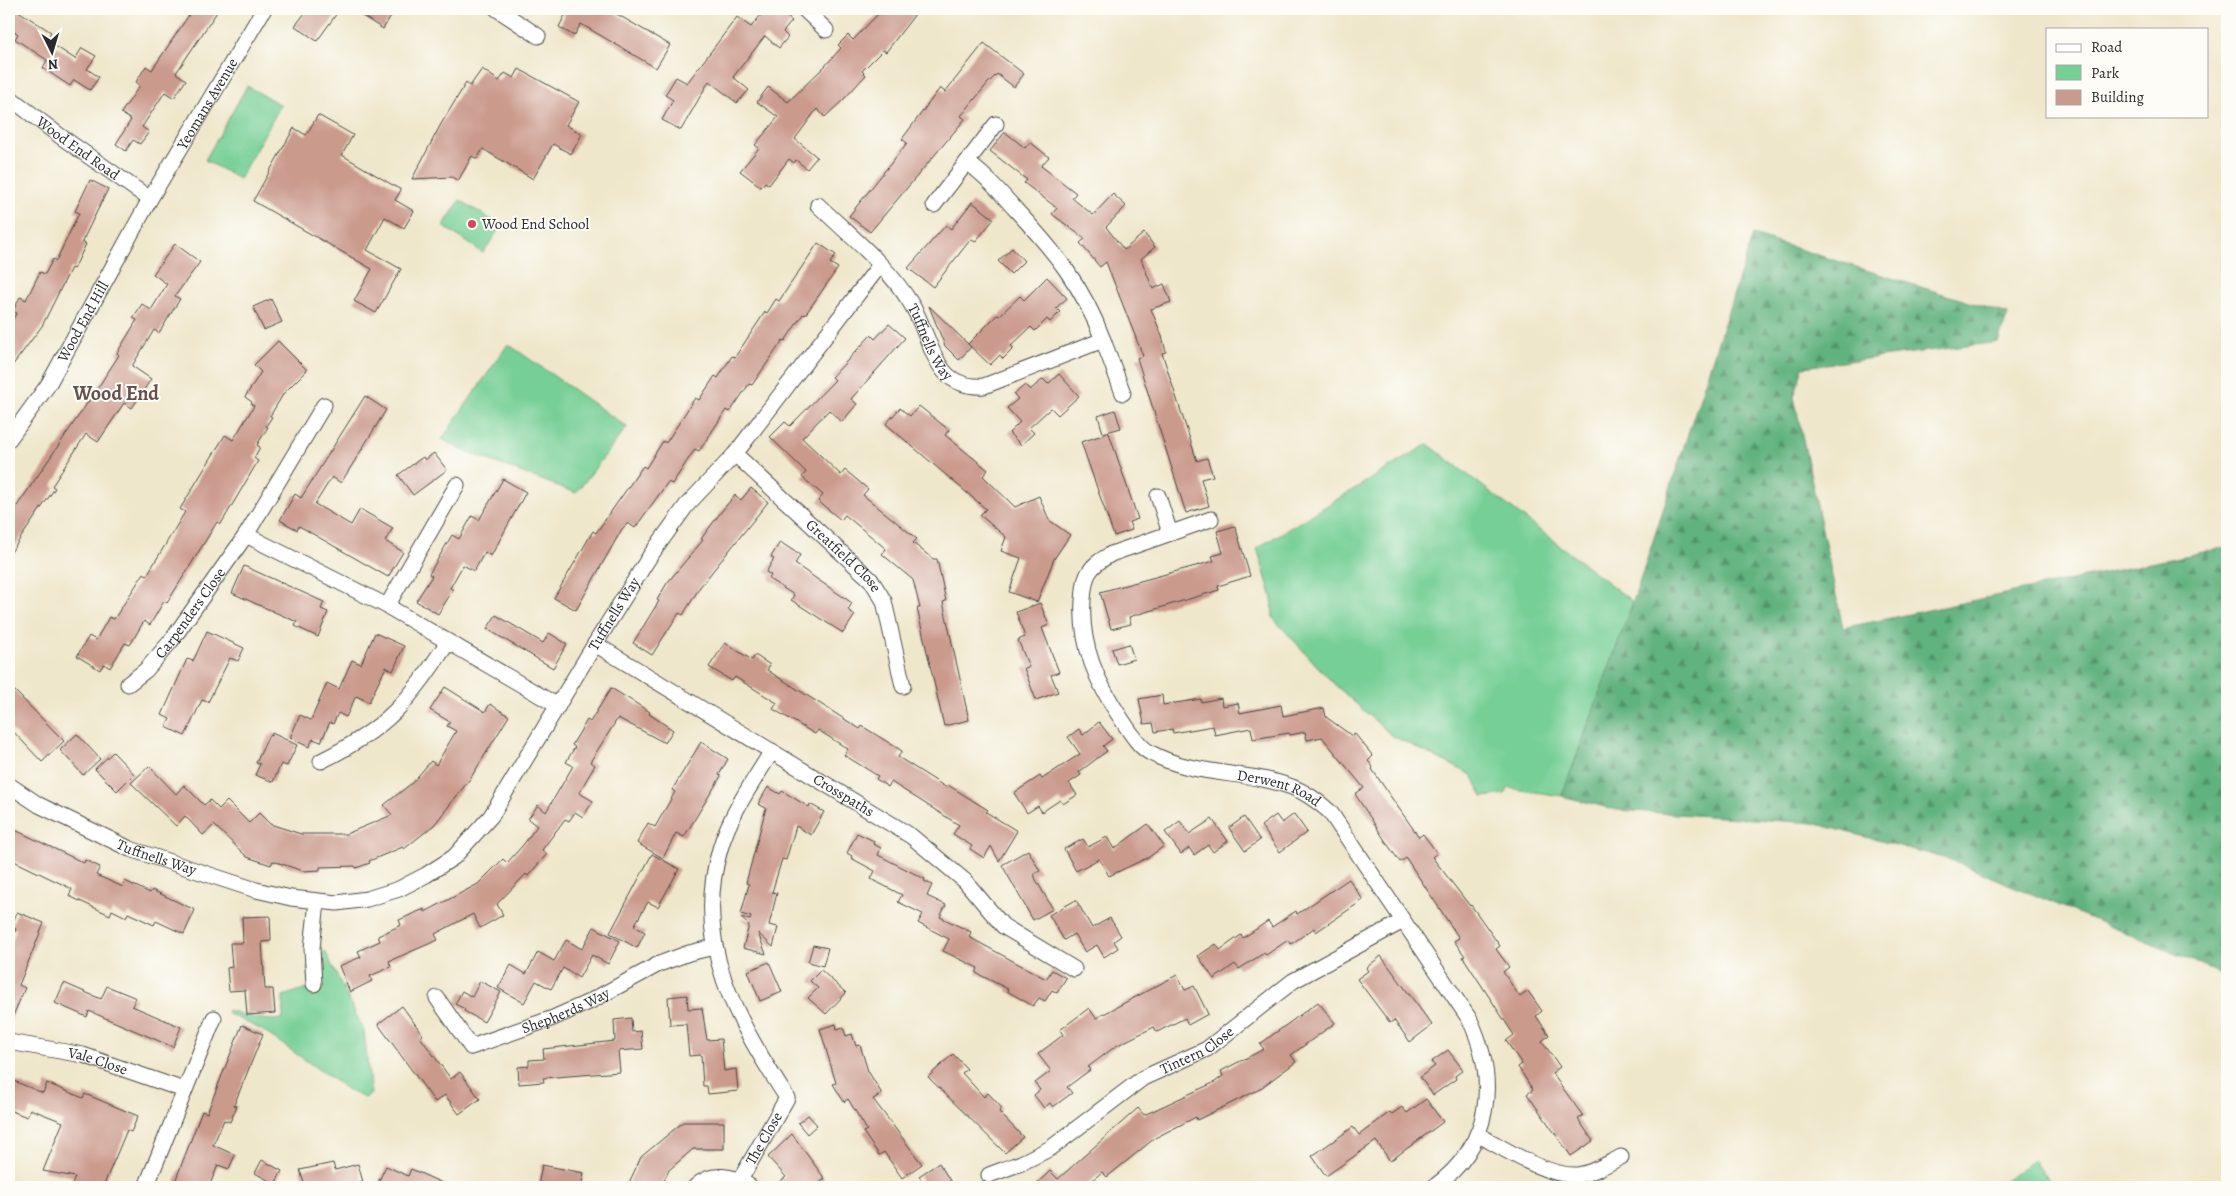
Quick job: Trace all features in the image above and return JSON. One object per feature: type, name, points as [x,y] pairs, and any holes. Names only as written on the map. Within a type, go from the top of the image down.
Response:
[{"type":"street","name":"Yeomans Avenue","points":[[150,199],[264,9]]},
{"type":"street","points":[[498,9],[519,15],[538,36]]},
{"type":"street","points":[[804,9],[826,30]]},
{"type":"street","name":"Wood End Road","points":[[9,97],[60,136],[150,199]]},
{"type":"street","points":[[934,205],[996,124]]},
{"type":"street","points":[[967,162],[987,178],[1054,251],[1073,277],[1092,310],[1123,393]]},
{"type":"street","name":"Wood End Hill","points":[[9,440],[48,385],[150,199]]},
{"type":"street","name":"Tuffnells Way","points":[[818,205],[880,265],[910,302],[944,371],[953,379],[974,387],[984,386],[1103,340]]},
{"type":"street","name":"Tuffnells Way","points":[[9,785],[39,805],[130,849],[256,890],[317,902],[337,903],[367,899],[399,889],[426,875],[454,857],[491,816],[650,556],[686,506],[735,454],[880,265]]},
{"type":"street","name":"Carpenders Close","points":[[128,684],[146,670],[170,641],[246,535],[324,405]]},
{"type":"street","name":"Greatfield Close","points":[[735,454],[871,580],[884,601],[902,686]]},
{"type":"street","points":[[387,606],[457,485]]},
{"type":"street","points":[[1158,496],[1170,533]]},
{"type":"street","name":"Derwent Road","points":[[1211,519],[1111,554],[1097,563],[1089,572],[1084,586],[1084,635],[1088,658],[1098,683],[1147,751],[1183,766],[1276,782],[1314,798],[1330,812],[1470,1020],[1478,1038],[1487,1078],[1486,1106],[1477,1134],[1464,1159],[1451,1174],[1434,1187]]},
{"type":"street","points":[[246,535],[387,606],[558,706]]},
{"type":"street","points":[[321,761],[372,733],[397,711],[418,688],[448,642]]},
{"type":"street","name":"Crosspaths","points":[[595,644],[911,836],[965,881],[1002,926],[1074,969]]},
{"type":"street","points":[[714,947],[711,912],[714,878],[720,848],[734,814],[772,751]]},
{"type":"street","points":[[314,984],[312,948],[317,902]]},
{"type":"street","name":"Tintern Close","points":[[989,1175],[1022,1163],[1051,1148],[1143,1078],[1207,1049],[1292,981],[1402,921]]},
{"type":"street","name":"Shepherds Way","points":[[437,998],[471,1047],[553,1018],[589,1002],[659,964],[714,947]]},
{"type":"street","name":"The Close","points":[[695,1187],[701,1181],[716,1176],[745,1184],[787,1098],[745,1029],[725,987],[714,947]]},
{"type":"street","points":[[146,1187],[214,1018]]},
{"type":"street","name":"Vale Close","points":[[9,1042],[83,1055],[184,1090]]},
{"type":"street","points":[[1477,1134],[1534,1164],[1565,1175],[1596,1170],[1621,1157]]},
{"type":"green space","points":[[247,86],[281,105],[239,179],[205,160]]},
{"type":"green space","points":[[460,200],[501,226],[483,253],[443,226]]},
{"type":"green space","points":[[1753,235],[2008,314],[1998,342],[1803,367],[1794,397],[1843,628],[2227,547],[2227,983],[2214,970],[1948,859],[1813,823],[1617,810],[1562,796],[1633,602]]},
{"type":"green space","points":[[508,344],[627,427],[576,493],[462,450],[442,439]]},
{"type":"green space","points":[[1428,444],[1633,602],[1562,796],[1508,788],[1505,794],[1483,797],[1472,775],[1391,735],[1333,683],[1273,618],[1272,598],[1257,548]]},
{"type":"green space","points":[[325,951],[364,1031],[371,1094],[365,1098],[351,1092],[262,1030],[227,1013],[228,1010],[263,1019],[277,1020],[283,1018],[283,996],[310,987],[308,967]]},
{"type":"green space","points":[[2034,1160],[2053,1187],[1996,1186]]},
{"type":"building","points":[[9,9],[15,9],[51,32],[46,40],[75,59],[82,48],[96,56],[87,69],[99,77],[90,90],[74,80],[70,86],[43,68],[47,60],[15,39],[18,34],[9,28]]},
{"type":"building","points":[[193,9],[219,9],[176,73],[186,80],[174,98],[165,92],[142,127],[149,132],[140,144],[133,140],[126,151],[116,144],[131,120],[121,113],[140,85],[136,82],[146,66],[152,70]]},
{"type":"building","points":[[308,9],[340,9],[317,41],[295,26]]},
{"type":"building","points":[[351,9],[395,9],[383,29]]},
{"type":"building","points":[[555,9],[608,9],[670,45],[656,68],[581,24],[574,36],[559,27],[565,15]]},
{"type":"building","points":[[766,9],[778,9],[792,21],[783,32],[788,37],[779,48],[765,36],[733,77],[749,90],[737,103],[709,81],[681,130],[662,120],[673,100],[665,95],[676,77],[687,83],[737,17],[751,27]]},
{"type":"building","points":[[883,9],[919,9],[886,52],[883,50],[862,71],[866,75],[845,98],[825,117],[817,109],[795,139],[817,157],[807,169],[796,160],[794,163],[789,159],[769,185],[765,182],[761,187],[740,171],[759,148],[755,145],[778,117],[757,102],[768,87],[788,102],[825,66],[841,48],[838,45],[848,35],[853,40]]},
{"type":"building","points":[[984,43],[1024,74],[1014,87],[997,74],[988,83],[961,116],[965,119],[870,232],[849,216],[907,143],[902,139],[940,88],[945,92]]},
{"type":"building","points":[[482,69],[499,81],[505,73],[514,78],[519,69],[579,102],[566,125],[582,134],[571,154],[553,144],[533,179],[483,149],[477,159],[472,156],[458,181],[452,177],[412,179],[441,124],[466,83],[470,86]]},
{"type":"building","points":[[318,115],[353,135],[342,155],[401,190],[395,200],[414,211],[404,228],[385,217],[367,250],[401,269],[376,313],[354,301],[372,269],[253,201],[294,128],[306,135]]},
{"type":"building","points":[[1005,132],[1025,148],[1030,142],[1049,157],[1041,166],[1076,193],[1072,198],[1093,215],[1113,194],[1126,206],[1106,227],[1124,250],[1144,233],[1155,247],[1141,259],[1153,289],[1164,284],[1171,302],[1151,309],[1162,336],[1166,352],[1162,353],[1197,461],[1207,458],[1213,476],[1201,479],[1209,506],[1186,513],[1137,358],[1143,356],[1106,262],[1100,267],[1080,243],[1085,239],[1052,214],[1057,208],[1024,183],[1027,180],[990,151]]},
{"type":"building","points":[[90,180],[108,189],[82,242],[86,244],[74,269],[71,268],[42,326],[9,370],[9,324],[17,313],[13,311],[20,297],[26,300],[40,272],[45,274],[53,259],[56,261],[79,213],[75,211]]},
{"type":"building","points":[[972,202],[994,219],[975,242],[971,239],[933,287],[908,268],[946,225],[951,229]]},
{"type":"building","points":[[818,243],[836,255],[830,263],[838,268],[805,315],[803,314],[785,341],[783,340],[752,385],[749,384],[730,412],[726,410],[699,451],[695,449],[672,484],[668,482],[635,528],[628,523],[622,529],[576,610],[554,598],[593,531],[596,533],[643,466],[646,468],[663,441],[666,443],[695,398],[699,400],[715,376],[718,378],[732,356],[735,357],[765,312],[767,313],[776,299],[779,301]]},
{"type":"building","points":[[175,244],[200,262],[175,296],[180,299],[159,333],[154,330],[132,366],[151,379],[132,408],[124,403],[98,442],[86,434],[52,486],[55,488],[9,555],[9,505],[15,509],[99,386],[119,355],[117,353],[137,320],[133,318],[142,304],[151,310],[167,284],[153,274]]},
{"type":"building","points":[[1012,248],[1024,261],[1011,274],[998,261]]},
{"type":"building","points":[[1047,277],[1067,298],[1056,308],[1060,312],[1050,322],[1047,319],[1035,331],[1031,327],[1011,346],[1014,348],[1003,359],[1000,355],[990,365],[968,344],[997,315],[999,316],[1020,296],[1024,300]]},
{"type":"building","points":[[271,299],[282,322],[264,330],[253,307]]},
{"type":"building","points":[[929,306],[971,347],[959,360],[945,346]]},
{"type":"building","points":[[889,324],[905,338],[851,399],[857,404],[842,422],[829,410],[802,438],[841,475],[845,470],[868,489],[863,495],[917,539],[913,543],[933,559],[937,559],[946,601],[943,602],[969,720],[944,726],[917,608],[920,608],[913,580],[882,554],[886,549],[873,538],[845,515],[841,520],[818,501],[823,495],[802,477],[806,472],[770,437],[785,422],[790,426],[835,380],[832,377],[871,335],[875,339]]},
{"type":"building","points":[[278,341],[307,370],[284,393],[270,416],[272,417],[266,426],[268,427],[257,445],[260,447],[254,458],[258,461],[221,524],[217,522],[167,603],[164,601],[150,625],[144,621],[130,645],[125,643],[110,668],[104,664],[100,670],[77,656],[89,636],[96,640],[109,617],[114,619],[144,573],[147,575],[185,512],[180,509],[225,435],[233,440],[254,406],[245,397],[261,372],[254,365]]},
{"type":"building","points":[[1059,374],[1079,396],[1058,415],[1051,408],[1029,428],[1034,433],[1021,445],[1009,433],[1020,422],[1007,408],[1018,399],[1014,394],[1025,385],[1030,390],[1043,379],[1048,384]]},
{"type":"building","points":[[365,396],[386,410],[341,483],[332,477],[315,504],[351,525],[360,509],[393,528],[385,541],[403,552],[388,577],[299,526],[297,530],[280,520],[295,494],[301,498]]},
{"type":"building","points":[[919,406],[949,430],[945,435],[988,470],[983,476],[1015,507],[1039,496],[1049,520],[1070,535],[1054,559],[1037,602],[1009,592],[1021,558],[1001,551],[1006,537],[980,515],[986,509],[886,424],[900,408],[910,416]]},
{"type":"building","points":[[1115,410],[1121,428],[1103,433],[1098,416]]},
{"type":"building","points":[[1109,433],[1138,519],[1129,522],[1132,530],[1114,536],[1081,442]]},
{"type":"building","points":[[434,453],[447,470],[413,495],[398,475],[423,457],[425,460]]},
{"type":"building","points":[[503,479],[526,492],[491,556],[485,552],[474,571],[463,565],[450,588],[453,590],[438,614],[416,601],[432,576],[429,574],[452,535],[459,539],[472,516],[479,520]]},
{"type":"building","points":[[751,488],[768,502],[700,587],[683,615],[679,613],[652,655],[633,643],[659,601],[657,600],[667,583],[703,540],[701,539],[721,512],[735,495],[741,500]]},
{"type":"building","points":[[1235,526],[1250,576],[1218,586],[1219,590],[1129,617],[1131,624],[1111,629],[1100,592],[1214,561],[1212,556],[1223,553],[1217,531]]},
{"type":"building","points":[[780,542],[800,555],[795,564],[852,603],[848,610],[855,615],[843,633],[791,600],[794,595],[769,579],[771,575],[766,572],[774,559],[771,557]]},
{"type":"building","points":[[244,566],[324,602],[321,609],[328,612],[318,637],[295,626],[297,622],[232,593]]},
{"type":"building","points":[[1040,603],[1049,625],[1042,628],[1059,672],[1051,675],[1058,692],[1036,700],[1024,668],[1029,667],[1018,640],[1025,637],[1016,612]]},
{"type":"building","points":[[496,615],[543,643],[549,633],[567,644],[553,668],[487,629]]},
{"type":"building","points":[[207,631],[244,648],[238,661],[230,658],[208,702],[202,700],[185,736],[166,727],[170,719],[162,715],[187,659],[193,661]]},
{"type":"building","points":[[375,633],[404,646],[393,671],[386,667],[369,702],[356,696],[346,717],[338,713],[333,724],[330,722],[321,742],[313,739],[309,747],[290,738],[300,715],[311,720],[327,683],[339,689],[352,660],[361,664]]},
{"type":"building","points":[[725,643],[752,660],[755,655],[770,665],[767,670],[860,729],[862,726],[902,751],[898,757],[947,788],[948,785],[1017,831],[999,861],[991,846],[984,858],[970,849],[972,846],[953,834],[959,825],[891,782],[888,787],[876,779],[878,776],[844,755],[848,749],[818,730],[815,734],[773,709],[777,703],[735,677],[732,681],[709,667]]},
{"type":"building","points":[[1129,644],[1134,659],[1117,664],[1112,649]]},
{"type":"building","points":[[9,685],[64,741],[42,762],[9,727]]},
{"type":"building","points":[[445,687],[485,712],[490,704],[509,716],[470,779],[434,825],[404,849],[403,847],[356,868],[355,866],[320,867],[320,870],[303,871],[273,861],[271,865],[247,857],[214,825],[203,835],[185,816],[176,826],[131,783],[149,766],[176,794],[184,785],[204,805],[210,800],[219,809],[227,801],[249,823],[259,813],[270,824],[301,834],[346,834],[392,815],[384,805],[412,783],[431,761],[436,765],[456,731],[447,726],[450,722],[430,710]]},
{"type":"building","points":[[611,688],[650,712],[649,714],[673,730],[665,743],[618,718],[590,762],[595,765],[579,793],[593,801],[583,817],[575,812],[569,821],[565,819],[542,850],[547,854],[528,876],[526,874],[497,904],[503,915],[480,928],[473,914],[435,934],[438,940],[389,961],[391,967],[370,976],[372,981],[350,992],[339,966],[361,957],[358,951],[380,941],[378,936],[401,925],[399,920],[424,909],[425,912],[478,884],[503,859],[507,863],[523,845],[537,826],[528,819],[538,805],[546,812],[573,766],[566,762],[575,747],[572,745],[587,720],[590,722]]},
{"type":"building","points":[[1162,695],[1163,705],[1201,699],[1201,702],[1221,698],[1222,706],[1238,703],[1240,713],[1281,705],[1283,716],[1324,708],[1326,717],[1352,736],[1355,734],[1373,756],[1368,761],[1393,800],[1419,837],[1423,834],[1437,853],[1432,857],[1471,905],[1500,946],[1496,949],[1509,967],[1503,972],[1520,997],[1528,991],[1542,1011],[1536,1016],[1549,1035],[1542,1041],[1560,1067],[1552,1073],[1583,1116],[1578,1119],[1593,1141],[1571,1156],[1527,1094],[1533,1090],[1518,1067],[1522,1064],[1506,1041],[1514,1035],[1463,957],[1465,956],[1454,941],[1459,938],[1406,858],[1400,862],[1388,845],[1355,794],[1364,788],[1322,737],[1307,740],[1305,732],[1253,739],[1251,728],[1215,735],[1213,726],[1173,733],[1172,729],[1155,732],[1153,723],[1144,724],[1139,699]]},
{"type":"building","points":[[1099,722],[1112,739],[1103,746],[1107,751],[1079,772],[1081,775],[1069,783],[1077,795],[1063,804],[1060,800],[1042,812],[1038,806],[1027,813],[1014,793],[1040,776],[1042,779],[1080,754],[1068,737],[1079,729],[1083,735]]},
{"type":"building","points":[[272,733],[297,745],[287,766],[281,764],[273,782],[255,775],[260,764],[256,763],[269,735],[271,736]]},
{"type":"building","points":[[77,734],[100,759],[83,775],[60,750]]},
{"type":"building","points":[[701,742],[728,759],[719,775],[721,776],[684,837],[676,833],[663,858],[637,843],[648,823],[655,827],[675,792],[672,790]]},
{"type":"building","points":[[113,752],[134,774],[117,791],[95,769]]},
{"type":"building","points":[[768,787],[780,794],[782,791],[809,807],[810,804],[824,812],[811,835],[796,826],[786,860],[782,859],[772,892],[777,893],[769,925],[778,927],[773,947],[758,933],[766,954],[743,948],[749,925],[741,918],[750,920],[751,917],[741,914],[749,884],[746,883],[766,808],[758,804]]},
{"type":"building","points":[[1294,814],[1307,832],[1280,852],[1261,826],[1276,815],[1282,823]]},
{"type":"building","points":[[1244,817],[1260,840],[1245,851],[1229,828]]},
{"type":"building","points":[[1212,819],[1228,841],[1213,852],[1208,845],[1194,855],[1189,848],[1181,854],[1165,832],[1180,821],[1189,834]]},
{"type":"building","points":[[1148,824],[1164,846],[1149,857],[1109,876],[1099,859],[1076,871],[1064,849],[1083,839],[1088,847],[1107,837],[1114,849]]},
{"type":"building","points":[[9,827],[84,863],[85,860],[100,867],[96,875],[123,887],[125,881],[150,893],[152,890],[195,910],[184,934],[156,921],[154,925],[128,913],[126,917],[112,910],[110,915],[69,896],[72,889],[12,860],[13,857],[9,855]]},
{"type":"building","points":[[857,833],[874,841],[873,844],[881,848],[878,855],[925,879],[924,881],[932,885],[927,896],[946,905],[940,917],[971,932],[969,937],[1046,979],[1052,970],[1066,978],[1057,993],[1052,990],[1045,1001],[1039,998],[1033,1006],[1007,991],[1008,989],[976,973],[978,968],[943,951],[949,939],[918,923],[923,914],[898,902],[902,895],[871,879],[875,871],[851,858],[852,856],[847,853]]},
{"type":"building","points":[[1028,850],[1040,871],[1034,874],[1036,880],[1053,909],[1033,920],[1002,865]]},
{"type":"building","points":[[652,854],[679,869],[658,907],[648,902],[634,926],[645,932],[637,948],[610,933]]},
{"type":"building","points":[[1349,879],[1363,900],[1316,932],[1314,928],[1291,944],[1288,940],[1266,955],[1264,953],[1239,969],[1235,964],[1214,979],[1198,956],[1216,944],[1220,950],[1241,935],[1243,938],[1268,921],[1272,927],[1296,911],[1297,914]]},
{"type":"building","points":[[1076,900],[1092,928],[1110,918],[1121,936],[1114,941],[1118,948],[1104,957],[1097,945],[1085,952],[1074,934],[1064,940],[1049,915]]},
{"type":"building","points":[[17,912],[44,923],[19,985],[25,988],[9,1025],[9,950],[16,929],[11,927]]},
{"type":"building","points":[[270,916],[271,941],[262,942],[265,989],[273,989],[275,1013],[247,1015],[245,990],[229,991],[227,968],[232,967],[230,943],[243,943],[242,917]]},
{"type":"building","points":[[594,927],[620,941],[608,964],[592,955],[579,978],[563,968],[551,989],[536,981],[524,1003],[498,988],[511,965],[526,974],[538,952],[554,961],[566,940],[582,949]]},
{"type":"building","points":[[813,945],[828,948],[823,966],[808,962]]},
{"type":"building","points":[[1381,956],[1432,1025],[1410,1042],[1394,1020],[1390,1023],[1357,979],[1368,971],[1366,968]]},
{"type":"building","points":[[769,962],[782,992],[760,1001],[748,971]]},
{"type":"building","points":[[821,970],[846,993],[826,1014],[808,998],[818,988],[810,981]]},
{"type":"building","points":[[1177,975],[1185,990],[1194,986],[1208,1014],[1188,1025],[1185,1018],[1157,1032],[1154,1027],[1116,1046],[1088,1067],[1090,1070],[1067,1087],[1072,1093],[1053,1107],[1050,1103],[1044,1108],[1034,1095],[1040,1090],[1035,1083],[1051,1071],[1038,1054],[1063,1035],[1060,1030],[1089,1008],[1096,1018]]},
{"type":"building","points":[[480,981],[501,992],[484,1022],[455,1004],[462,991],[472,997]]},
{"type":"building","points":[[64,983],[101,999],[107,986],[136,998],[132,1006],[181,1027],[173,1047],[89,1011],[87,1017],[55,1003]]},
{"type":"building","points":[[687,995],[688,1009],[702,1008],[707,1040],[721,1039],[724,1071],[736,1069],[738,1091],[708,1094],[707,1086],[703,1086],[701,1055],[689,1056],[686,1024],[670,1025],[668,997]]},
{"type":"building","points":[[1318,1002],[1335,1023],[1291,1055],[1296,1062],[1258,1090],[1197,1120],[1196,1117],[1155,1138],[1107,1177],[1102,1172],[1084,1187],[1033,1187],[1050,1171],[1058,1179],[1138,1108],[1144,1115],[1215,1082],[1223,1076],[1221,1071],[1264,1049],[1260,1044]]},
{"type":"building","points":[[402,1006],[423,1035],[420,1037],[451,1079],[460,1072],[480,1099],[459,1114],[445,1095],[435,1102],[378,1024]]},
{"type":"building","points":[[631,1018],[632,1032],[641,1031],[643,1049],[618,1051],[620,1072],[543,1078],[544,1082],[519,1084],[518,1067],[529,1066],[529,1060],[544,1059],[543,1049],[615,1041],[614,1020]]},
{"type":"building","points":[[836,1024],[837,1029],[843,1027],[846,1036],[852,1034],[856,1046],[860,1045],[868,1071],[882,1094],[873,1099],[922,1164],[902,1178],[884,1152],[879,1155],[863,1132],[867,1130],[848,1099],[844,1102],[833,1084],[836,1083],[820,1029]]},
{"type":"building","points":[[242,1025],[263,1034],[234,1105],[237,1106],[230,1122],[224,1120],[213,1145],[235,1155],[229,1169],[218,1165],[209,1187],[173,1187],[202,1111],[207,1113]]},
{"type":"building","points":[[1448,1050],[1463,1070],[1455,1076],[1456,1079],[1433,1095],[1420,1077],[1435,1066],[1431,1062]]},
{"type":"building","points":[[953,1054],[967,1069],[962,1073],[984,1097],[988,1093],[1002,1108],[999,1112],[1023,1137],[1005,1153],[928,1077]]},
{"type":"building","points":[[9,1079],[43,1093],[47,1083],[83,1098],[85,1094],[138,1116],[131,1132],[127,1130],[103,1187],[71,1187],[75,1177],[43,1171],[63,1122],[30,1109],[27,1117],[9,1110]]},
{"type":"building","points":[[1426,1099],[1443,1122],[1390,1161],[1376,1141],[1326,1176],[1312,1156],[1353,1127],[1359,1135],[1390,1112],[1392,1114],[1402,1107],[1407,1113]]},
{"type":"building","points":[[808,1115],[817,1125],[807,1134],[798,1123]]},
{"type":"building","points":[[683,1122],[724,1122],[724,1149],[693,1149],[669,1170],[661,1187],[627,1187],[641,1157]]},
{"type":"building","points":[[792,1134],[825,1179],[813,1187],[772,1187],[786,1177],[768,1157]]},
{"type":"building","points":[[262,1160],[282,1171],[275,1184],[255,1173]]},
{"type":"building","points":[[333,1163],[335,1170],[358,1164],[363,1182],[343,1187],[305,1187],[300,1170]]},
{"type":"building","points":[[939,1163],[954,1187],[926,1187],[919,1176]]},
{"type":"building","points":[[542,1165],[584,1173],[581,1187],[538,1186]]},
{"type":"building","points":[[386,1166],[408,1176],[411,1169],[451,1187],[376,1187]]},
{"type":"place","name":"Wood End School","points":[[472,224]]},
{"type":"district","name":"Wood End","points":[[116,393]]}]
